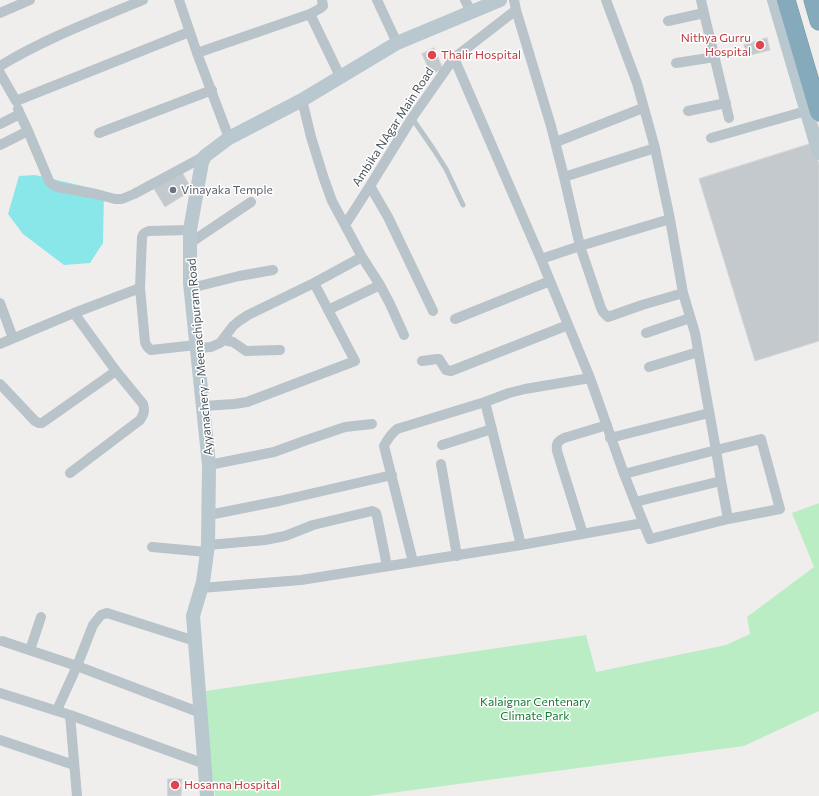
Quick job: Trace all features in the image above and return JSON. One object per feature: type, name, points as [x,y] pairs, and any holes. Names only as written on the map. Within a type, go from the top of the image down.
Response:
[{"type":"highway","points":[[786,0],[813,112]]},
{"type":"highway","points":[[813,0],[819,21]]},
{"type":"street","points":[[0,13],[30,0]]},
{"type":"street","points":[[0,66],[18,55],[143,0]]},
{"type":"street","points":[[179,0],[189,32],[230,138]]},
{"type":"street","points":[[197,53],[310,14],[323,6],[322,0]]},
{"type":"street","points":[[378,0],[396,43]]},
{"type":"street","points":[[0,73],[16,102],[52,184],[57,187],[115,199],[122,199],[129,197],[205,156],[230,138],[302,100],[396,43],[468,6],[500,0]]},
{"type":"street","points":[[606,0],[637,83],[655,148],[670,219],[683,293],[695,333],[716,450],[720,481],[728,519]]},
{"type":"street","points":[[701,0],[729,118]]},
{"type":"street","points":[[774,0],[797,76],[813,112],[819,153]]},
{"type":"street","points":[[515,5],[556,142],[580,246],[603,312],[608,317],[642,304],[683,293]]},
{"type":"street","name":"Ambika NAgar Main Road","points":[[345,225],[412,118],[454,58],[515,5]]},
{"type":"street","points":[[668,21],[704,12]]},
{"type":"street","points":[[310,14],[340,76]]},
{"type":"street","points":[[16,102],[189,32]]},
{"type":"street","points":[[676,63],[715,57]]},
{"type":"street","points":[[454,58],[541,259],[590,378],[607,424],[610,438],[643,523],[650,539],[728,519],[780,509],[761,439],[624,474]]},
{"type":"street","points":[[99,133],[212,90]]},
{"type":"street","points":[[302,100],[311,137],[332,201],[362,256],[380,285],[404,335]]},
{"type":"street","points":[[688,111],[726,102]]},
{"type":"street","points":[[556,142],[643,108]]},
{"type":"street","points":[[711,138],[813,112]]},
{"type":"street","points":[[0,124],[20,114]]},
{"type":"street","points":[[0,145],[28,131]]},
{"type":"street","points":[[564,177],[655,148]]},
{"type":"street","name":"Ayyanachery - Meenachipuram Road","points":[[205,156],[202,162],[190,237],[191,288],[210,465],[207,548],[203,582],[193,616],[207,796]]},
{"type":"street","points":[[370,186],[391,223],[433,312]]},
{"type":"street","points":[[251,202],[190,237],[149,231],[143,234],[140,288],[145,342],[148,348],[152,350],[211,347],[216,345],[223,340],[233,326],[248,315],[314,283],[362,256]]},
{"type":"street","points":[[541,259],[670,219]]},
{"type":"street","points":[[191,288],[239,276],[273,270]]},
{"type":"street","points":[[455,320],[550,281]]},
{"type":"street","points":[[203,406],[247,402],[355,362],[314,283]]},
{"type":"street","points":[[328,310],[380,285]]},
{"type":"street","points":[[0,344],[74,313],[140,288]]},
{"type":"street","points":[[0,303],[13,338]]},
{"type":"street","points":[[70,472],[140,420],[144,415],[145,410],[143,404],[116,371],[74,313]]},
{"type":"street","points":[[646,333],[690,318]]},
{"type":"street","points":[[422,361],[437,358],[446,370],[450,371],[568,325]]},
{"type":"street","points":[[223,340],[233,342],[246,351],[280,350]]},
{"type":"street","points":[[649,367],[698,352]]},
{"type":"street","points":[[0,384],[35,421],[42,423],[116,371]]},
{"type":"street","points":[[413,562],[384,446],[392,433],[397,429],[485,402],[509,393],[590,378]]},
{"type":"street","points":[[485,402],[521,545]]},
{"type":"street","points":[[610,438],[709,413]]},
{"type":"street","points":[[210,465],[274,452],[345,427],[372,424]]},
{"type":"street","points":[[583,534],[556,444],[564,438],[607,424]]},
{"type":"street","points":[[442,445],[492,429]]},
{"type":"street","points":[[441,464],[457,556]]},
{"type":"street","points":[[209,515],[279,501],[392,474]]},
{"type":"street","points":[[635,502],[720,481]]},
{"type":"street","points":[[152,547],[207,548],[265,540],[285,536],[313,525],[372,511],[376,513],[377,516],[387,566]]},
{"type":"street","points":[[201,588],[301,580],[457,556],[643,523]]},
{"type":"street","points":[[57,710],[77,666],[93,625],[101,615],[107,613],[195,641]]},
{"type":"street","points":[[30,650],[41,617]]},
{"type":"street","points":[[2,641],[77,666],[201,714]]},
{"type":"street","points":[[0,693],[57,710],[205,764]]},
{"type":"street","points":[[70,715],[77,796]]},
{"type":"street","points":[[0,740],[74,765]]},
{"type":"lane","points":[[412,118],[446,169],[463,205]]},
{"type":"green space","name":"Kalaignar Centenary Climate Park","points":[[819,503],[819,711],[744,746],[368,796],[215,796],[199,692],[586,635],[596,672],[726,645],[750,634],[747,617],[814,567],[792,513]]},
{"type":"water","points":[[35,175],[104,191],[103,243],[90,263],[64,265],[23,234],[8,214],[19,176]]},
{"type":"building","points":[[767,38],[770,50],[747,56],[744,45]]},
{"type":"building","points":[[434,48],[443,69],[431,74],[422,54]]},
{"type":"building","points":[[813,143],[819,164],[819,341],[755,361],[699,179]]},
{"type":"building","name":"Vinayaka Temple","points":[[182,172],[192,190],[165,207],[154,189]]},
{"type":"building","points":[[168,779],[182,779],[181,796],[168,796]]},
{"type":"place","name":"Nithya Gurru Hospital","points":[[760,45]]},
{"type":"place","name":"Thalir Hospital","points":[[432,55]]},
{"type":"place","name":"Vinayaka Temple","points":[[173,190]]},
{"type":"place","name":"Hosanna Hospital","points":[[175,785]]}]
